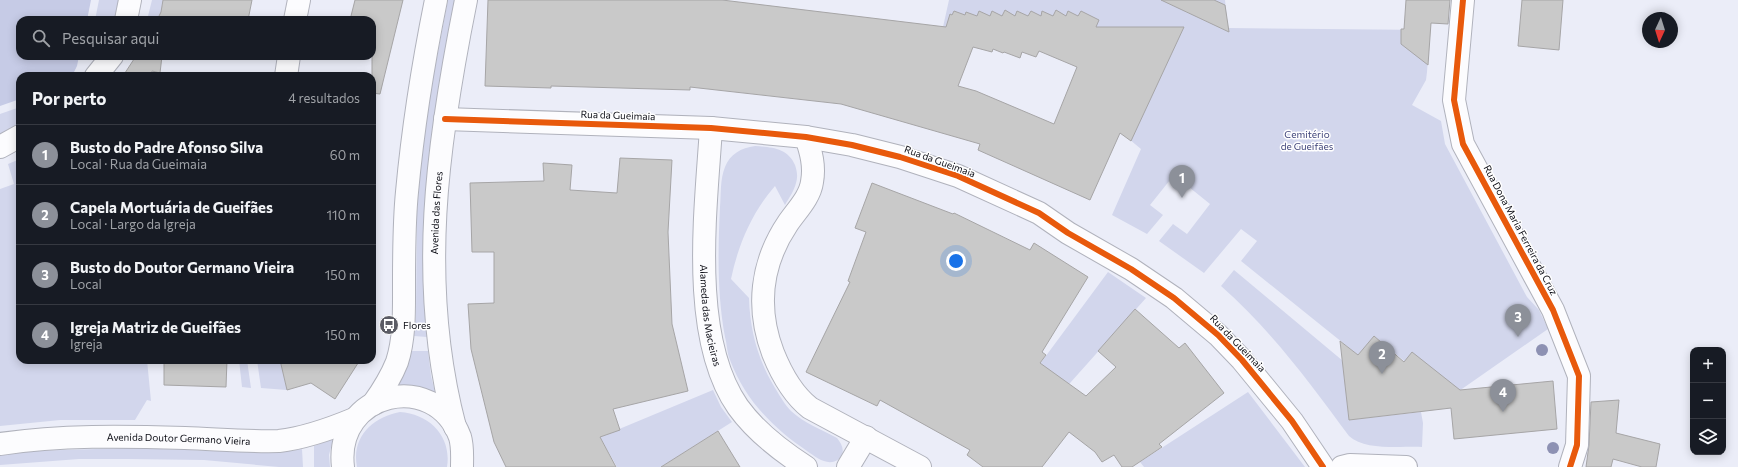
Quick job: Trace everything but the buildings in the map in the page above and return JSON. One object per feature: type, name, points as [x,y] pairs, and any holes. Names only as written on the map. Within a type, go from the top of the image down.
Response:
[{"type":"street","points":[[127,16],[130,0]]},
{"type":"street","points":[[296,16],[300,0]]},
{"type":"street","points":[[372,404],[383,390],[390,377],[397,361],[401,342],[404,317],[405,226],[411,155],[422,74],[436,0]]},
{"type":"street","name":"Avenida das Flores","points":[[464,461],[442,370],[434,292],[435,220],[445,119],[466,0]]},
{"type":"street","name":"Rua Dona Maria Ferreira da Cruz","points":[[1463,0],[1454,100],[1464,144],[1553,310],[1579,376],[1577,445],[1570,467]]},
{"type":"street","points":[[99,72],[109,60]]},
{"type":"street","points":[[287,72],[288,60]]},
{"type":"street","name":"Rua da Gueimaia","points":[[445,119],[711,128],[806,137],[852,145],[900,157],[958,176],[1039,213],[1068,233],[1131,268],[1174,298],[1218,335],[1272,396],[1323,467]]},
{"type":"street","name":"Alameda das Macieiras","points":[[711,128],[705,278],[708,322],[717,364],[737,406],[748,419],[780,449],[806,467]]},
{"type":"street","points":[[806,137],[812,156],[814,171],[812,184],[772,253],[764,282],[762,299],[764,323],[768,341],[783,376],[802,402],[810,408],[866,437],[913,465]]},
{"type":"street","points":[[0,147],[16,138]]},
{"type":"street","points":[[343,467],[341,454],[345,436],[354,419],[362,410],[372,404],[390,397],[409,396],[428,401],[443,412],[455,427]]},
{"type":"street","name":"Avenida Doutor Germano Vieira","points":[[0,444],[26,440],[86,437],[279,441],[322,432],[354,419]]},
{"type":"street","points":[[848,467],[866,437]]},
{"type":"street","points":[[1342,467],[1350,465],[1406,467]]},
{"type":"green space","points":[[99,0],[119,0],[116,16],[96,16]]},
{"type":"green space","points":[[152,0],[163,0],[159,16],[148,16]]},
{"type":"green space","points":[[448,0],[455,0],[434,126],[425,210],[423,252],[427,337],[414,336],[416,314],[417,212],[420,172],[430,94]]},
{"type":"green space","name":"Cemitério de Gueifães","points":[[949,0],[1225,0],[1228,28],[1430,30],[1426,80],[1412,105],[1441,121],[1445,144],[1527,297],[1539,310],[1548,329],[1449,398],[1374,336],[1358,355],[1241,261],[1257,241],[1241,229],[1204,273],[1159,241],[1173,224],[1187,234],[1210,204],[1174,175],[1150,205],[1163,215],[1147,234],[1112,215],[1141,149],[1129,139],[1165,27],[943,27]]},
{"type":"green space","points":[[16,108],[16,125],[0,134],[0,114]]},
{"type":"green space","points":[[755,146],[773,148],[788,155],[795,165],[797,181],[793,192],[785,205],[775,186],[759,207],[742,241],[731,279],[749,298],[751,322],[756,345],[769,377],[787,406],[791,411],[807,423],[837,438],[842,445],[843,451],[841,456],[839,459],[831,462],[823,461],[795,442],[761,412],[736,374],[728,354],[722,321],[719,288],[721,182],[727,162],[733,155],[745,148]]},
{"type":"green space","points":[[16,161],[16,364],[147,364],[151,401],[147,400],[135,420],[60,420],[0,426],[0,189],[14,184],[8,164]]},
{"type":"green space","points":[[1234,270],[1343,361],[1349,420],[1421,412],[1423,423],[1422,447],[1374,446],[1356,441],[1349,436],[1305,377],[1273,339],[1221,286]]},
{"type":"green space","points":[[1108,272],[1146,298],[1062,392],[1034,372]]},
{"type":"green space","points":[[410,351],[428,351],[431,376],[436,396],[421,388],[398,386]]},
{"type":"green space","points":[[239,364],[248,364],[251,388],[242,387]]},
{"type":"green space","points":[[258,364],[281,364],[287,390],[261,388]]},
{"type":"green space","points":[[713,390],[721,407],[732,422],[661,467],[617,467],[600,437]]},
{"type":"green space","points":[[1248,392],[1305,467],[1144,467],[1140,462]]},
{"type":"green space","points":[[400,412],[421,417],[437,429],[446,446],[448,456],[447,467],[357,467],[357,446],[366,430],[381,418]]},
{"type":"green space","points":[[333,439],[329,455],[330,467],[314,467],[314,446]]},
{"type":"green space","points":[[129,448],[277,453],[302,449],[303,467],[279,467],[204,460],[128,459],[79,459],[0,465],[0,455],[31,451]]},
{"type":"shaded area","points":[[0,0],[91,0],[88,16],[16,16],[16,60],[78,60],[74,72],[16,72],[16,100],[0,106]]},
{"type":"cycle path","points":[[1463,0],[1454,100],[1463,144],[1553,310],[1579,376],[1577,445],[1570,467]]},
{"type":"cycle path","points":[[445,119],[711,128],[806,137],[852,145],[900,157],[958,176],[1039,213],[1068,233],[1131,269],[1174,298],[1218,335],[1242,360],[1292,421],[1323,467]]},
{"type":"place","name":"Busto do Padre Afonso Silva","points":[[1182,198]]},
{"type":"place","name":"Flores","points":[[389,325]]},
{"type":"place","name":"Busto do Doutor Germano Vieira","points":[[1518,337]]},
{"type":"place","name":"Capela Mortuária de Gueifães","points":[[1382,374]]},
{"type":"place","name":"Igreja Matriz de Gueifães","points":[[1503,412]]}]
